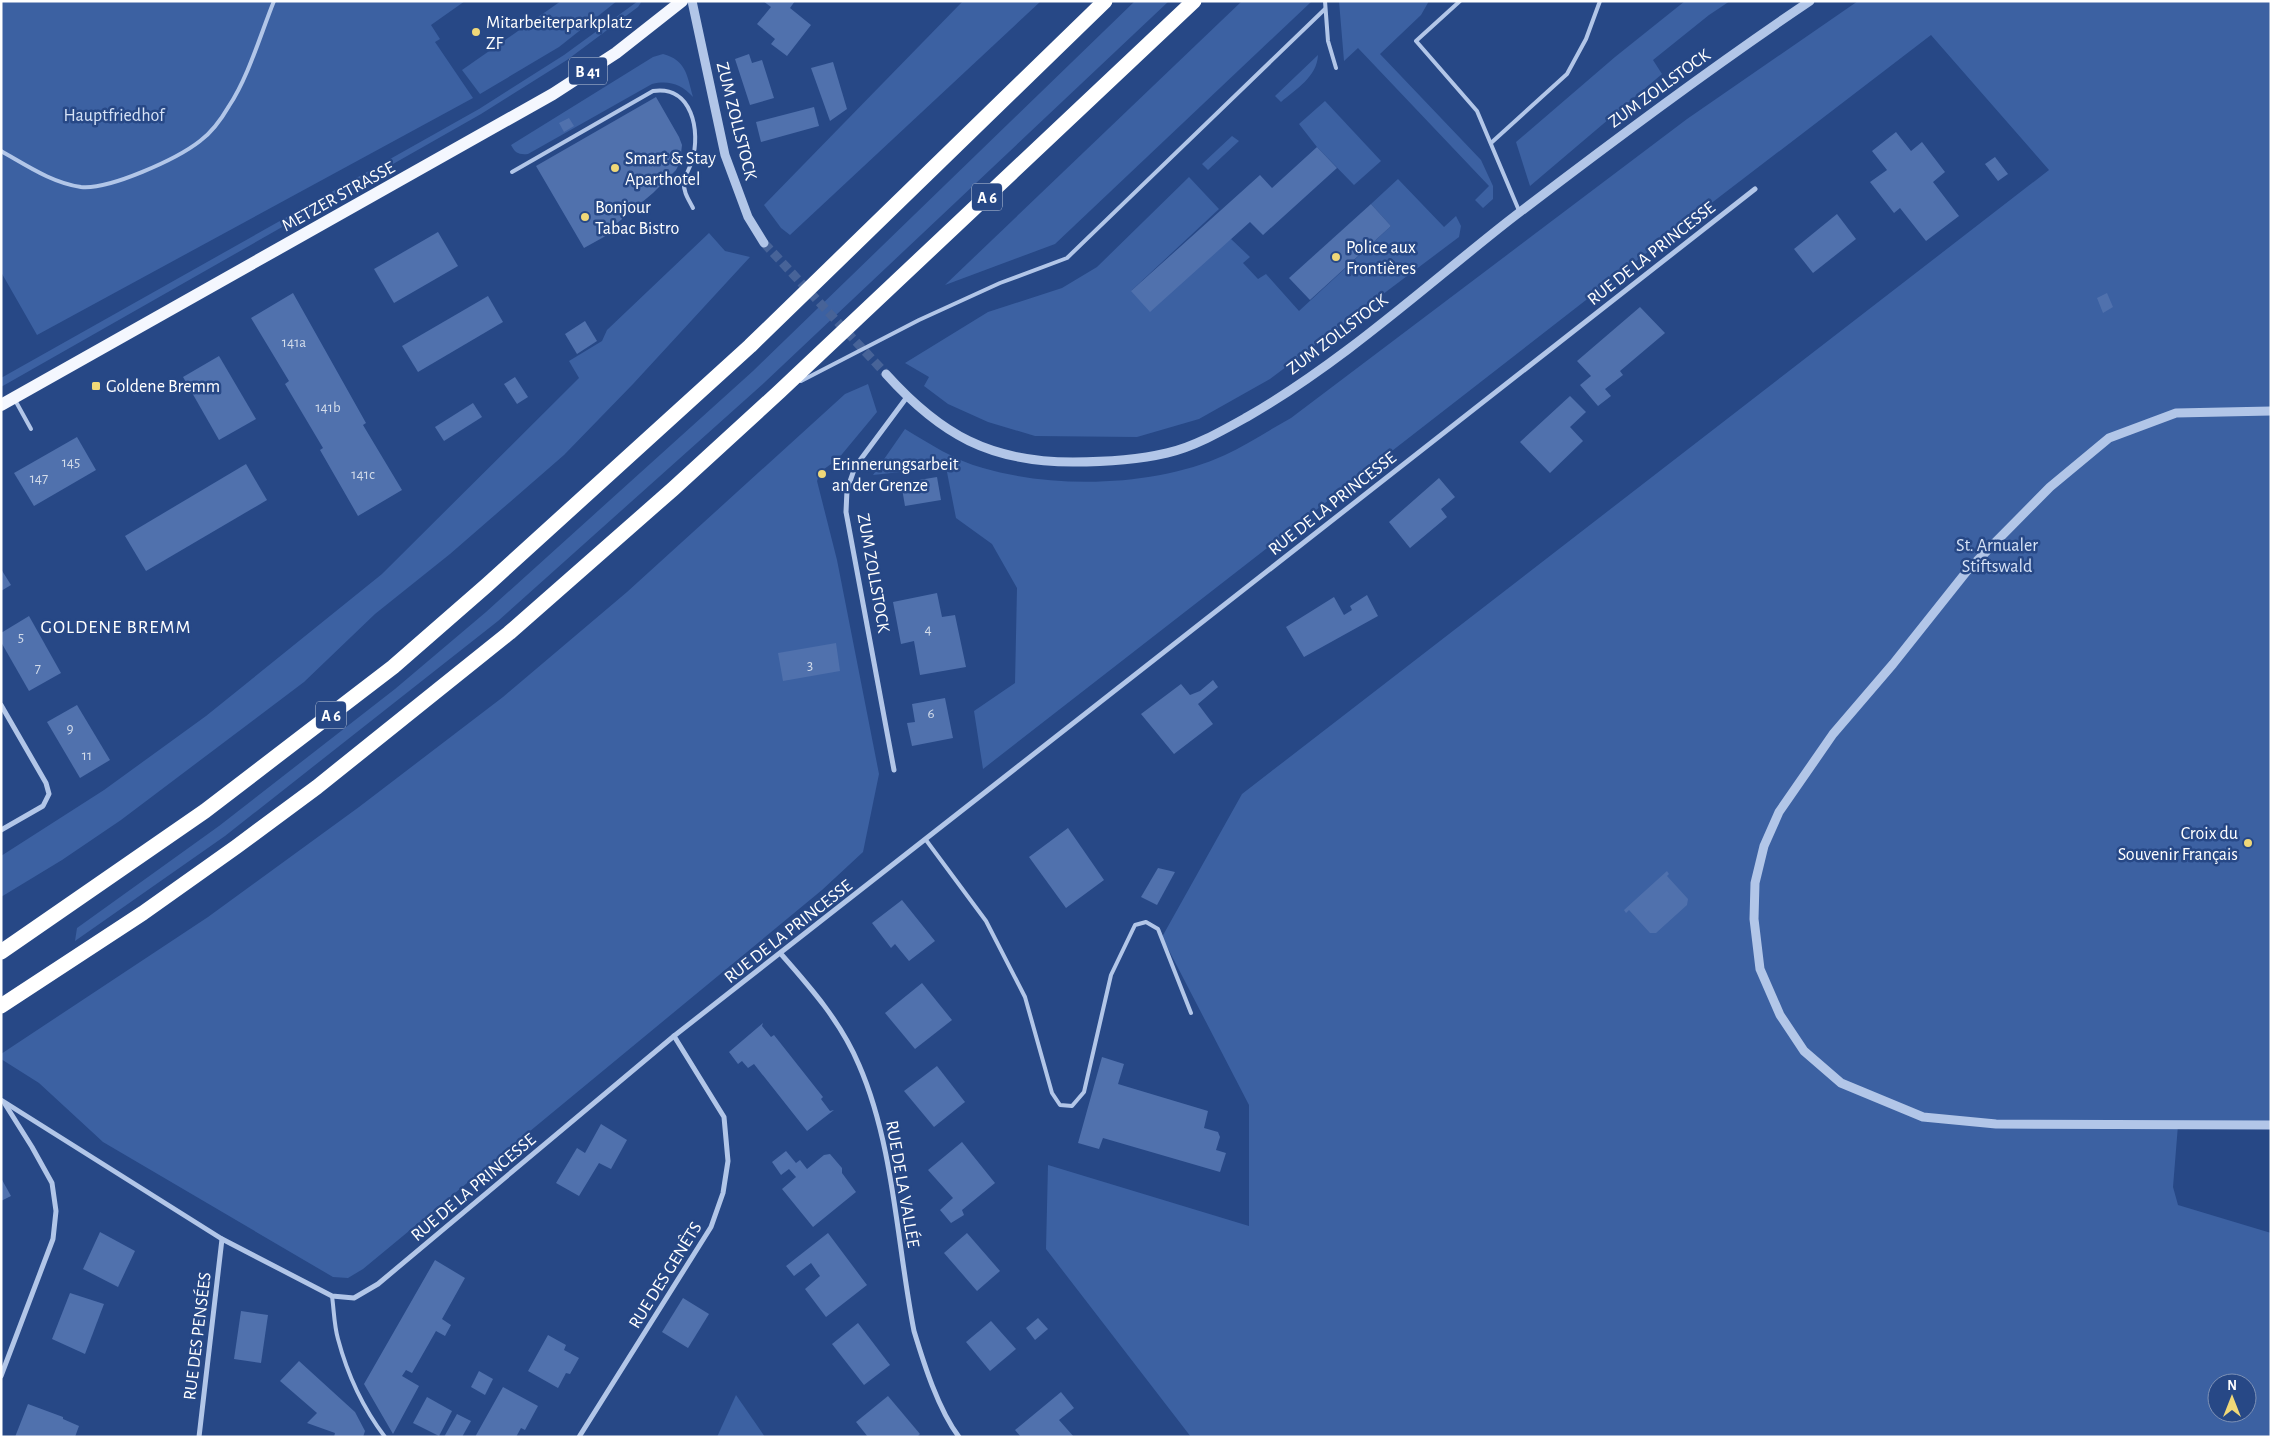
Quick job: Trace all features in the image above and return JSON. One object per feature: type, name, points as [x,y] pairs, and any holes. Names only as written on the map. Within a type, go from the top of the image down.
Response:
[{"type":"highway","name":"A 6","points":[[1,952],[205,811],[393,667],[487,585],[750,346],[1105,1]]},
{"type":"highway","name":"A 6","points":[[1,1006],[144,913],[317,787],[413,712],[509,633],[673,489],[779,392],[1194,1]]},
{"type":"main road","name":"METZER STRASSE","points":[[1,405],[487,132],[616,53],[682,1]]},
{"type":"street","name":"ZUM ZOLLSTOCK","points":[[692,1],[725,154],[748,217],[764,243]]},
{"type":"street","name":"ZUM ZOLLSTOCK","points":[[886,374],[927,416],[953,433],[985,449],[1017,457],[1054,462],[1090,462],[1168,453],[1218,433],[1279,398],[1355,344],[1520,212],[1675,95],[1810,1]]},
{"type":"street","name":"RUE DE LA PRINCESSE","points":[[2,1101],[222,1239],[332,1296],[354,1298],[378,1284],[674,1036],[1755,189]]},
{"type":"street","name":"ZUM ZOLLSTOCK","points":[[894,770],[846,512],[847,490],[855,467],[907,397]]},
{"type":"street","points":[[2271,412],[2176,413],[2108,438],[2050,487],[1967,571],[1893,664],[1833,734],[1779,812],[1764,846],[1755,883],[1754,919],[1760,969],[1780,1015],[1804,1051],[1841,1083],[1923,1116],[1996,1124],[2271,1125]]},
{"type":"street","points":[[1,705],[46,783],[49,794],[43,806],[1,830]]},
{"type":"street","name":"RUE DE LA VALLÉE","points":[[781,954],[821,1000],[840,1030],[859,1064],[874,1104],[886,1160],[914,1331],[922,1356],[944,1409],[959,1437]]},
{"type":"street","name":"RUE DES GENÊTS","points":[[579,1437],[712,1228],[723,1193],[728,1161],[724,1117],[674,1036]]},
{"type":"street","points":[[1,1376],[53,1239],[56,1211],[52,1183],[32,1146],[2,1101]]},
{"type":"street","name":"RUE DES PENSÉES","points":[[198,1437],[222,1239]]},
{"type":"lane","points":[[1,151],[43,174],[66,184],[83,187],[110,184],[186,151],[202,140],[230,106],[274,1]]},
{"type":"lane","points":[[1325,1],[1328,42],[1336,68]]},
{"type":"lane","points":[[1460,1],[1416,42],[1477,111],[1520,212]]},
{"type":"lane","points":[[1491,143],[1567,74],[1586,39],[1600,1]]},
{"type":"lane","points":[[779,392],[919,320],[1000,284],[1067,258],[1325,9]]},
{"type":"lane","points":[[512,172],[653,91],[664,90],[674,92],[687,102],[694,129],[695,142],[692,162],[684,182],[685,191],[694,208]]},
{"type":"lane","points":[[14,398],[31,429]]},
{"type":"lane","points":[[926,840],[986,921],[1025,997],[1052,1093],[1060,1105],[1072,1106],[1084,1092],[1111,975],[1136,925],[1146,922],[1158,929],[1191,1013]]},
{"type":"lane","points":[[332,1296],[337,1337],[349,1374],[374,1423],[385,1437]]},
{"type":"green space","name":"Hauptfriedhof","points":[[1,1],[465,1],[431,25],[440,39],[435,42],[473,98],[37,335],[1,272]]},
{"type":"green space","points":[[561,1],[617,1],[559,47],[480,94],[462,70]]},
{"type":"green space","points":[[638,1],[642,1],[638,7],[567,60],[481,114],[1,387],[1,378],[479,109],[564,55]]},
{"type":"green space","points":[[963,1],[1041,1],[790,235],[781,228],[764,205]]},
{"type":"green space","points":[[1135,1],[1169,1],[765,382],[498,621],[225,836],[75,941],[77,928],[219,826],[395,689],[486,612],[753,371]]},
{"type":"green space","points":[[1242,1],[1311,2],[1055,244],[945,285]]},
{"type":"green space","points":[[1339,1],[1429,1],[1421,15],[1380,54],[1481,160],[1493,186],[1493,199],[1483,208],[1475,200],[1489,186],[1358,48],[1344,61]]},
{"type":"green space","points":[[1685,1],[1730,1],[1709,15],[1653,60],[1662,74],[1530,186],[1516,142],[1615,57]]},
{"type":"green space","name":"St. Arnualer Stiftswald","points":[[1858,1],[2271,1],[2271,1125],[2178,1125],[2173,1187],[2178,1205],[2271,1233],[2271,1437],[1191,1437],[1046,1249],[1048,1165],[1249,1226],[1249,1105],[1162,937],[1242,794],[2049,170],[1931,35],[1658,244],[983,769],[974,711],[1015,683],[1017,588],[992,544],[956,518],[946,467],[873,475],[905,429],[942,451],[972,465],[1011,475],[1073,482],[1137,479],[1197,466],[1242,447],[1291,418],[1687,119]]},
{"type":"green space","points":[[663,54],[677,60],[681,64],[687,75],[693,97],[684,89],[674,84],[652,84],[528,154],[516,152],[511,145],[653,57]]},
{"type":"green space","points":[[1318,55],[1317,63],[1310,76],[1281,102],[1275,96]]},
{"type":"green space","points":[[1325,101],[1381,161],[1354,185],[1317,147],[1299,124]]},
{"type":"green space","points":[[1232,136],[1239,141],[1208,170],[1202,164]]},
{"type":"green space","points":[[1189,177],[1219,209],[1131,291],[1231,239],[1250,257],[1243,263],[1258,279],[1266,274],[1299,311],[1391,226],[1371,204],[1398,179],[1444,227],[1456,216],[1461,226],[1459,237],[1270,379],[1199,419],[1137,437],[1035,436],[988,422],[948,404],[924,386],[929,377],[905,363],[988,312],[1062,288],[1097,267]]},
{"type":"green space","points":[[709,233],[725,251],[750,257],[633,384],[564,455],[450,554],[375,614],[304,682],[121,820],[62,860],[1,897],[1,856],[104,790],[206,716],[382,574],[579,378],[569,361],[602,341],[607,330]]},
{"type":"green space","points":[[868,384],[877,412],[838,459],[820,472],[817,481],[837,560],[879,774],[863,852],[822,890],[363,1269],[348,1278],[333,1277],[103,1142],[39,1083],[1,1059],[1,1054],[208,917],[359,807],[503,697],[627,592],[845,394]]},
{"type":"green space","points":[[736,1395],[765,1437],[717,1437]]},
{"type":"building","points":[[763,1],[795,1],[790,8],[811,25],[787,56],[771,44],[775,39],[757,24],[771,7]]},
{"type":"building","points":[[749,54],[752,63],[762,60],[774,98],[750,105],[735,59]]},
{"type":"building","points":[[833,62],[847,109],[830,121],[811,68]]},
{"type":"building","points":[[656,97],[682,145],[680,162],[676,170],[653,193],[609,230],[611,233],[584,248],[536,166]]},
{"type":"building","points":[[814,107],[819,126],[761,142],[756,122]]},
{"type":"building","points":[[569,118],[574,126],[564,132],[559,123]]},
{"type":"building","points":[[1896,132],[1911,151],[1922,142],[1945,172],[1933,182],[1959,216],[1926,241],[1900,208],[1894,213],[1870,182],[1887,170],[1872,151]]},
{"type":"building","points":[[1317,147],[1337,168],[1263,235],[1250,222],[1150,312],[1131,291],[1260,175],[1272,188]]},
{"type":"building","points":[[1995,157],[2008,174],[1998,181],[1985,164]]},
{"type":"building","points":[[1371,204],[1391,226],[1310,300],[1289,278]]},
{"type":"building","points":[[1837,214],[1856,239],[1813,273],[1794,249]]},
{"type":"building","points":[[438,232],[458,266],[394,303],[374,269]]},
{"type":"building","points":[[293,293],[366,423],[363,425],[402,490],[358,516],[320,450],[323,448],[285,384],[289,381],[251,318]]},
{"type":"building","points":[[2107,293],[2113,307],[2103,313],[2097,298]]},
{"type":"building","points":[[488,296],[503,322],[418,372],[402,346]]},
{"type":"building","points":[[1640,307],[1665,333],[1620,371],[1623,375],[1605,389],[1611,396],[1598,406],[1580,385],[1591,376],[1577,361]]},
{"type":"building","points":[[585,321],[597,341],[577,354],[565,334]]},
{"type":"building","points":[[219,356],[256,419],[219,440],[183,377]]},
{"type":"building","points":[[515,377],[528,397],[517,404],[504,384]]},
{"type":"building","points":[[1570,396],[1586,412],[1570,427],[1583,441],[1550,473],[1520,442]]},
{"type":"building","points":[[473,403],[482,417],[444,441],[435,427]]},
{"type":"building","points":[[77,437],[96,470],[34,506],[14,473]]},
{"type":"building","points":[[246,464],[267,500],[146,571],[125,536]]},
{"type":"building","points":[[937,477],[941,500],[905,506],[901,483]]},
{"type":"building","points":[[1439,478],[1455,497],[1441,509],[1447,517],[1410,548],[1389,522]]},
{"type":"building","points":[[1,569],[11,585],[1,591]]},
{"type":"building","points":[[937,593],[942,617],[955,615],[966,667],[920,675],[914,641],[901,644],[893,602]]},
{"type":"building","points":[[1367,595],[1378,616],[1304,657],[1286,627],[1334,597],[1344,615],[1352,610],[1350,606]]},
{"type":"building","points":[[29,616],[61,673],[29,691],[1,642],[1,633]]},
{"type":"building","points":[[836,643],[840,671],[783,681],[778,653]]},
{"type":"building","points":[[1213,680],[1218,687],[1198,704],[1213,724],[1174,754],[1141,714],[1181,684],[1190,695],[1200,691]]},
{"type":"building","points":[[945,698],[953,738],[912,746],[907,723],[915,722],[912,704]]},
{"type":"building","points":[[77,705],[110,760],[80,778],[47,722]]},
{"type":"building","points":[[1068,828],[1104,880],[1066,908],[1029,857]]},
{"type":"building","points":[[1158,868],[1175,872],[1157,905],[1141,897]]},
{"type":"building","points":[[1667,871],[1669,874],[1667,876],[1688,899],[1687,905],[1656,933],[1650,933],[1629,910],[1626,913],[1624,910]]},
{"type":"building","points":[[902,900],[935,941],[909,961],[895,944],[891,948],[872,923]]},
{"type":"building","points":[[922,983],[952,1020],[915,1049],[885,1013]]},
{"type":"building","points":[[763,1023],[762,1026],[771,1037],[774,1035],[823,1097],[821,1099],[830,1111],[834,1110],[807,1131],[754,1064],[748,1068],[742,1061],[738,1064],[729,1052]]},
{"type":"building","points":[[1102,1057],[1124,1064],[1118,1084],[1208,1111],[1204,1128],[1218,1132],[1220,1137],[1216,1150],[1226,1153],[1220,1172],[1103,1138],[1099,1149],[1078,1143]]},
{"type":"building","points":[[937,1066],[965,1102],[934,1127],[904,1091]]},
{"type":"building","points":[[601,1124],[627,1140],[611,1169],[599,1163],[579,1196],[556,1183],[577,1148],[585,1153]]},
{"type":"building","points":[[962,1142],[995,1183],[962,1210],[964,1215],[951,1223],[940,1210],[953,1198],[928,1170]]},
{"type":"building","points":[[786,1151],[796,1163],[800,1160],[807,1169],[824,1155],[830,1154],[842,1168],[842,1173],[856,1192],[813,1227],[782,1189],[796,1177],[789,1169],[781,1175],[772,1162]]},
{"type":"building","points":[[1,1178],[11,1196],[1,1201]]},
{"type":"building","points":[[100,1232],[135,1251],[118,1287],[83,1269]]},
{"type":"building","points":[[828,1233],[867,1285],[826,1317],[805,1289],[820,1276],[811,1263],[794,1276],[786,1266]]},
{"type":"building","points":[[967,1233],[1000,1271],[977,1291],[944,1253]]},
{"type":"building","points":[[435,1260],[465,1278],[442,1319],[451,1325],[445,1336],[436,1331],[412,1373],[406,1370],[402,1376],[419,1386],[393,1434],[364,1384]]},
{"type":"building","points":[[70,1293],[104,1304],[85,1354],[52,1339]]},
{"type":"building","points":[[683,1298],[709,1314],[688,1348],[662,1332]]},
{"type":"building","points":[[241,1311],[268,1315],[261,1363],[234,1359]]},
{"type":"building","points":[[1038,1318],[1048,1329],[1035,1340],[1026,1328]]},
{"type":"building","points":[[991,1321],[1016,1349],[990,1371],[966,1342]]},
{"type":"building","points":[[858,1323],[890,1365],[864,1385],[832,1344]]},
{"type":"building","points":[[548,1335],[566,1345],[564,1350],[579,1358],[570,1374],[566,1373],[558,1388],[528,1371]]},
{"type":"building","points":[[299,1361],[355,1412],[365,1431],[363,1437],[334,1437],[335,1433],[307,1423],[317,1413],[280,1381]]},
{"type":"building","points":[[479,1371],[493,1379],[485,1395],[471,1387]]},
{"type":"building","points":[[503,1387],[538,1406],[525,1430],[521,1428],[516,1437],[475,1437]]},
{"type":"building","points":[[1061,1392],[1074,1408],[1059,1420],[1074,1437],[1021,1437],[1015,1430]]},
{"type":"building","points":[[888,1396],[920,1434],[917,1437],[868,1437],[856,1422]]},
{"type":"building","points":[[427,1397],[452,1411],[439,1436],[413,1423]]},
{"type":"building","points":[[28,1404],[63,1417],[63,1419],[79,1426],[75,1437],[15,1437]]},
{"type":"building","points":[[457,1414],[471,1421],[462,1437],[444,1437]]},
{"type":"tunnel","points":[[764,243],[886,374]]},
{"type":"place","name":"Mitarbeiterparkplatz ZF","points":[[476,32]]},
{"type":"place","name":"Smart & Stay Aparthotel","points":[[615,168]]},
{"type":"place","name":"Bonjour Tabac Bistro","points":[[585,217]]},
{"type":"place","name":"Police aux Frontières","points":[[1336,257]]},
{"type":"place","name":"Goldene Bremm","points":[[96,386]]},
{"type":"place","name":"Erinnerungsarbeit an der Grenze","points":[[822,474]]},
{"type":"place","name":"Croix du Souvenir Français","points":[[2248,843]]},
{"type":"district","name":"GOLDENE BREMM","points":[[116,626]]}]
